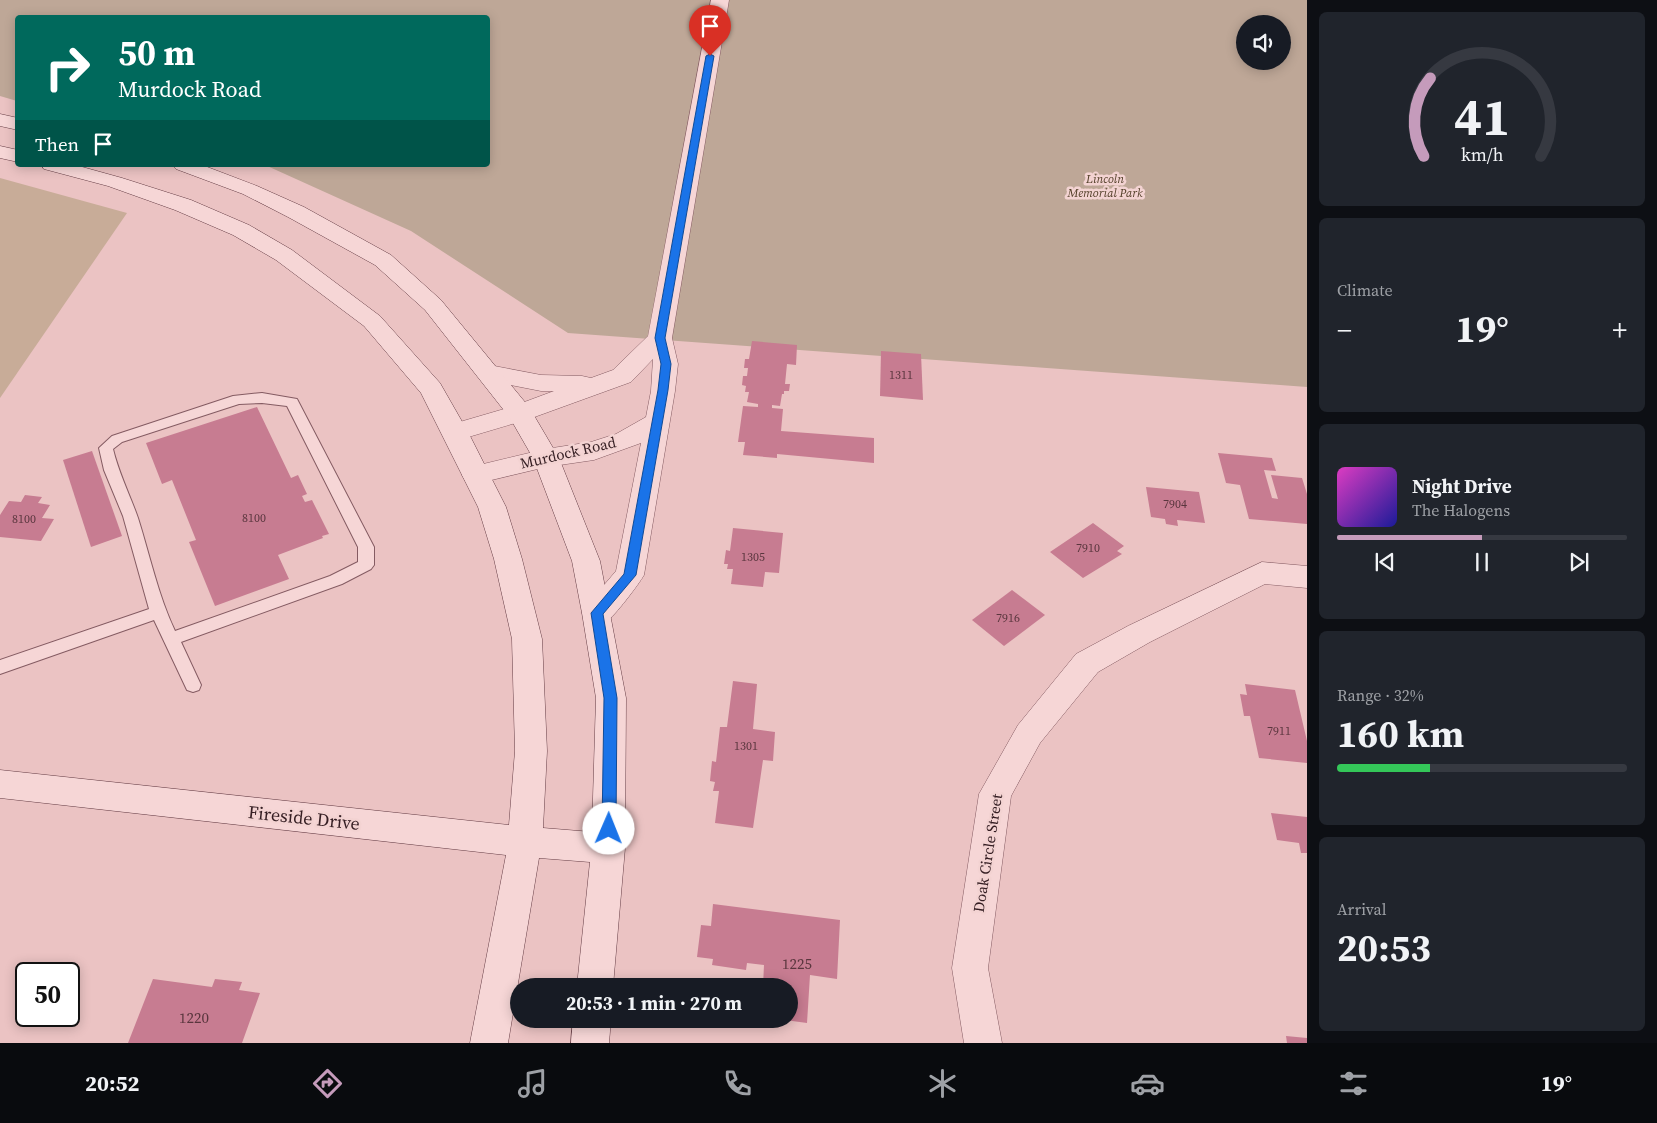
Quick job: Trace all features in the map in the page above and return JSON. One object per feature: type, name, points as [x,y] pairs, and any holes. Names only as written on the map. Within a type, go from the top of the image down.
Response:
[{"type":"street","points":[[597,613],[630,575],[663,390],[666,364],[660,338],[720,0]]},
{"type":"street","points":[[0,120],[15,123]]},
{"type":"street","points":[[0,152],[15,155]]},
{"type":"street","points":[[59,167],[115,182],[183,205],[241,230],[284,255],[372,321],[431,388],[492,507],[508,559],[527,639],[531,751],[525,842],[489,1043]]},
{"type":"street","points":[[188,167],[250,190],[383,260],[434,305],[520,413],[546,458],[586,561],[611,698],[608,848],[596,978]]},
{"type":"street","points":[[455,432],[520,413],[622,376],[660,338]]},
{"type":"street","points":[[488,374],[542,383],[596,385]]},
{"type":"street","points":[[622,376],[663,390]]},
{"type":"street","name":"Murdock Road","points":[[475,475],[546,458],[594,451],[625,440],[658,422]]},
{"type":"street","name":"Doak Circle Street","points":[[983,1043],[970,968],[995,794],[1029,734],[1087,663],[1130,638],[1262,573],[1307,577]]},
{"type":"street","name":"Fireside Drive","points":[[0,784],[525,842],[608,848]]},
{"type":"street","points":[[590,1043],[591,1028]]},
{"type":"lane","points":[[171,639],[336,580],[366,565],[366,547],[292,402],[262,398],[238,399],[117,439],[106,448],[111,470],[130,516],[158,612],[193,685]]},
{"type":"lane","points":[[0,667],[158,612]]},
{"type":"shaded area","points":[[0,178],[127,213],[0,398]]},
{"type":"green space","name":"Lincoln Memorial Park","points":[[0,0],[1307,0],[1307,387],[568,333],[411,231],[269,167],[490,167],[490,15],[15,15],[15,100],[0,96]]},
{"type":"building","points":[[752,341],[797,345],[796,365],[787,364],[785,384],[790,384],[789,391],[784,391],[784,394],[782,394],[780,406],[772,405],[772,408],[783,409],[781,431],[874,438],[874,463],[777,454],[777,458],[743,455],[745,442],[738,442],[743,406],[758,407],[758,404],[747,402],[749,392],[745,392],[746,386],[742,385],[743,376],[747,376],[748,368],[744,368],[745,359],[749,359]]},
{"type":"building","points":[[881,351],[921,354],[923,400],[880,396]]},
{"type":"building","points":[[257,407],[291,478],[298,475],[307,494],[302,496],[305,502],[312,500],[329,534],[278,555],[289,579],[215,606],[189,542],[196,540],[172,480],[162,484],[146,443]]},
{"type":"building","points":[[92,451],[122,536],[91,547],[63,460]]},
{"type":"building","points":[[1218,453],[1272,458],[1276,471],[1264,470],[1272,498],[1278,499],[1271,475],[1302,478],[1307,494],[1307,524],[1249,519],[1240,485],[1226,483]]},
{"type":"building","points":[[1146,487],[1199,492],[1205,523],[1177,520],[1178,526],[1166,524],[1165,519],[1151,517]]},
{"type":"building","points":[[25,495],[42,497],[38,503],[50,505],[42,518],[54,519],[41,541],[0,537],[0,515],[9,501],[21,502]]},
{"type":"building","points":[[1093,523],[1124,546],[1117,551],[1122,554],[1083,578],[1050,552]]},
{"type":"building","points":[[733,528],[783,533],[779,573],[765,572],[763,587],[731,584],[733,569],[727,569],[728,564],[724,564],[726,550],[730,551]]},
{"type":"building","points":[[1012,590],[1045,615],[1004,646],[972,620]]},
{"type":"building","points":[[733,681],[757,684],[753,729],[775,732],[773,761],[763,760],[753,828],[715,823],[719,791],[713,791],[715,782],[710,781],[712,761],[716,762],[720,727],[727,727]]},
{"type":"building","points":[[1245,684],[1295,690],[1307,741],[1307,763],[1259,758],[1250,716],[1244,716],[1240,694],[1247,695]]},
{"type":"building","points":[[1271,813],[1307,817],[1307,853],[1301,853],[1299,843],[1277,840]]},
{"type":"building","points":[[713,904],[840,920],[837,979],[810,975],[807,1023],[798,1022],[798,978],[763,978],[764,965],[747,963],[746,970],[712,965],[713,959],[697,957],[701,925],[711,926]]},
{"type":"building","points":[[153,979],[212,987],[215,979],[242,982],[239,990],[260,993],[242,1043],[128,1043]]},
{"type":"building","points":[[1286,1036],[1307,1038],[1307,1043],[1287,1043]]},
{"type":"route","points":[[609,829],[611,698],[597,613],[630,575],[663,390],[666,364],[660,338],[710,56]]}]
